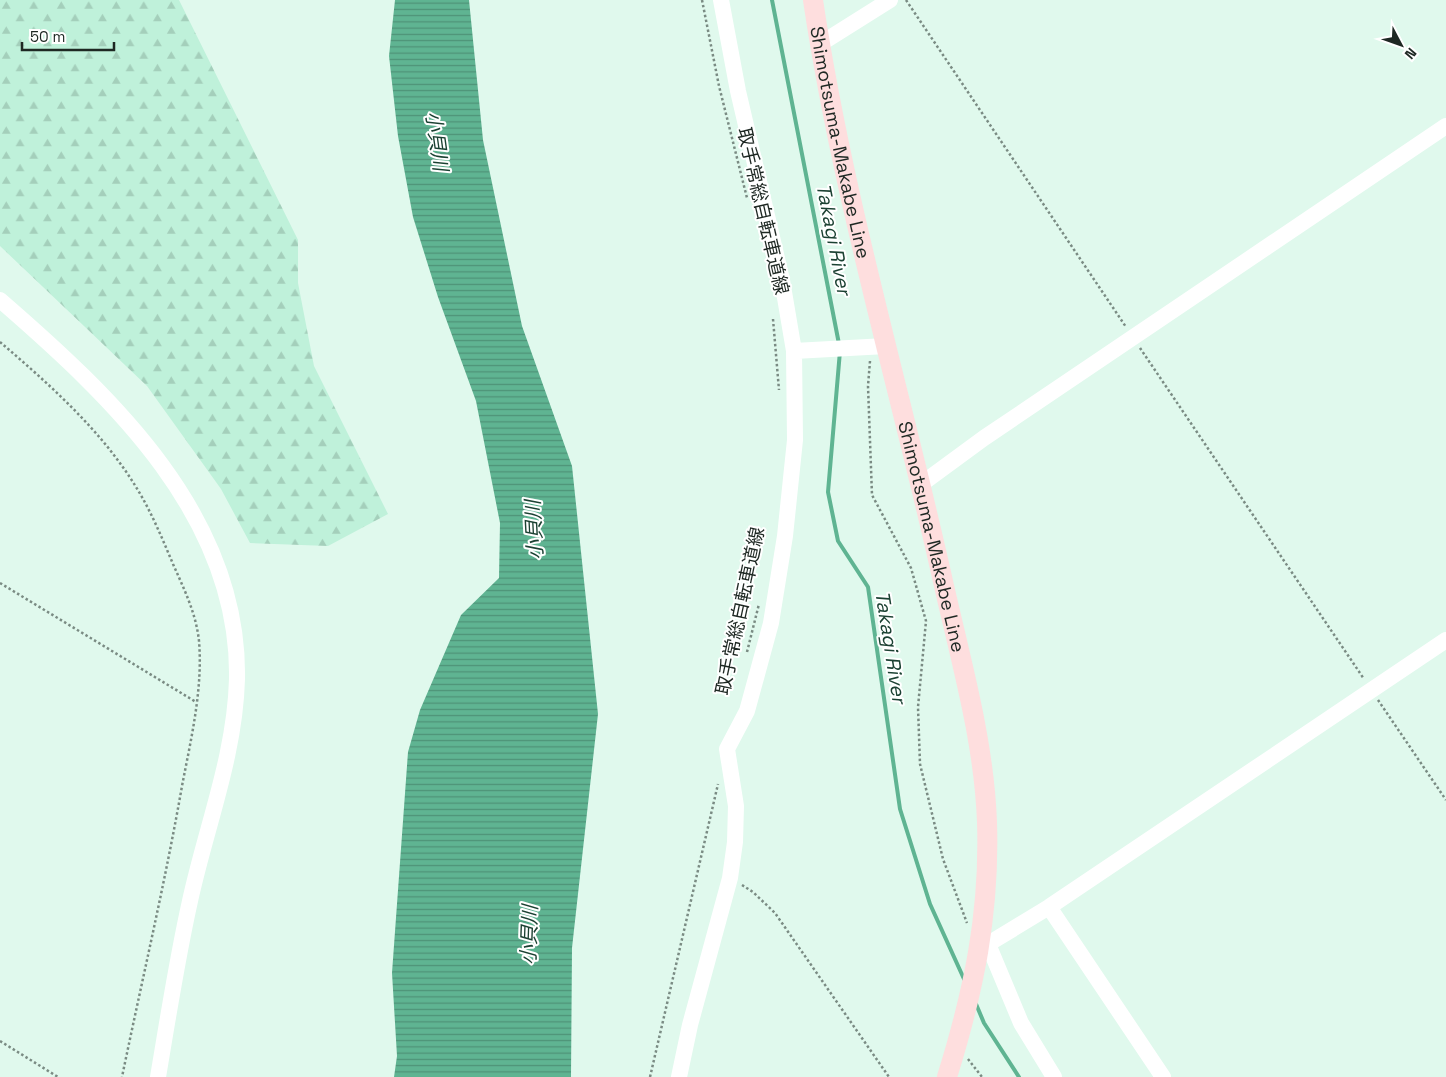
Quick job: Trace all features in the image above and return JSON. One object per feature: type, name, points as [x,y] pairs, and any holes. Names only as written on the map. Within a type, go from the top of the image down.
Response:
[{"type":"main road","name":"Shimotsuma-Makabe Line","points":[[813,0],[878,346],[920,485],[965,678],[984,784],[987,866],[982,947],[971,997],[947,1077]]},
{"type":"street","points":[[680,1077],[690,1025],[730,878],[735,842],[736,806],[727,749],[747,711],[771,623],[785,536],[795,440],[794,351],[782,280],[738,91],[721,0]]},
{"type":"street","points":[[820,44],[890,0]]},
{"type":"street","points":[[920,485],[984,438],[1446,126]]},
{"type":"street","points":[[0,300],[91,382],[152,449],[193,514],[222,584],[231,616],[237,678],[229,749],[190,901],[158,1077]]},
{"type":"street","points":[[794,351],[878,346]]},
{"type":"street","points":[[1054,1077],[1021,1023],[982,947],[1049,907],[1446,640]]},
{"type":"street","points":[[1049,907],[1164,1077]]},
{"type":"path","name":"取手常総自転車道線","points":[[702,0],[719,86],[747,199]]},
{"type":"path","points":[[906,0],[1446,800]]},
{"type":"path","name":"取手常総自転車道線","points":[[773,317],[779,393]]},
{"type":"path","points":[[0,342],[70,406],[108,448],[135,486],[156,524],[195,618],[199,641],[199,685],[177,814],[122,1077]]},
{"type":"path","points":[[878,346],[868,365],[872,495],[911,568],[918,588],[926,621],[918,707],[920,764],[943,859],[966,922],[982,947]]},
{"type":"path","points":[[0,583],[196,702]]},
{"type":"path","name":"取手常総自転車道線","points":[[747,654],[760,597]]},
{"type":"path","points":[[650,1077],[720,777]]},
{"type":"path","points":[[730,878],[754,892],[775,913],[889,1077]]},
{"type":"path","points":[[0,1041],[58,1077]]},
{"type":"green space","points":[[0,0],[179,0],[298,240],[298,283],[314,366],[388,514],[328,546],[250,543],[221,489],[147,386],[0,246]]},
{"type":"water","name":"小貝川","points":[[395,0],[469,0],[483,140],[522,326],[572,466],[598,714],[572,948],[571,1077],[394,1077],[397,1056],[392,973],[408,752],[420,710],[461,615],[499,578],[500,523],[476,401],[438,297],[413,217],[398,136],[389,56]]},
{"type":"waterway","name":"Takagi River","points":[[772,0],[839,344]]},
{"type":"waterway","name":"Takagi River","points":[[840,351],[828,492],[838,541],[868,587],[900,809],[930,904],[964,979]]},
{"type":"waterway","name":"Takagi River","points":[[976,1004],[984,1023],[1019,1077]]}]
